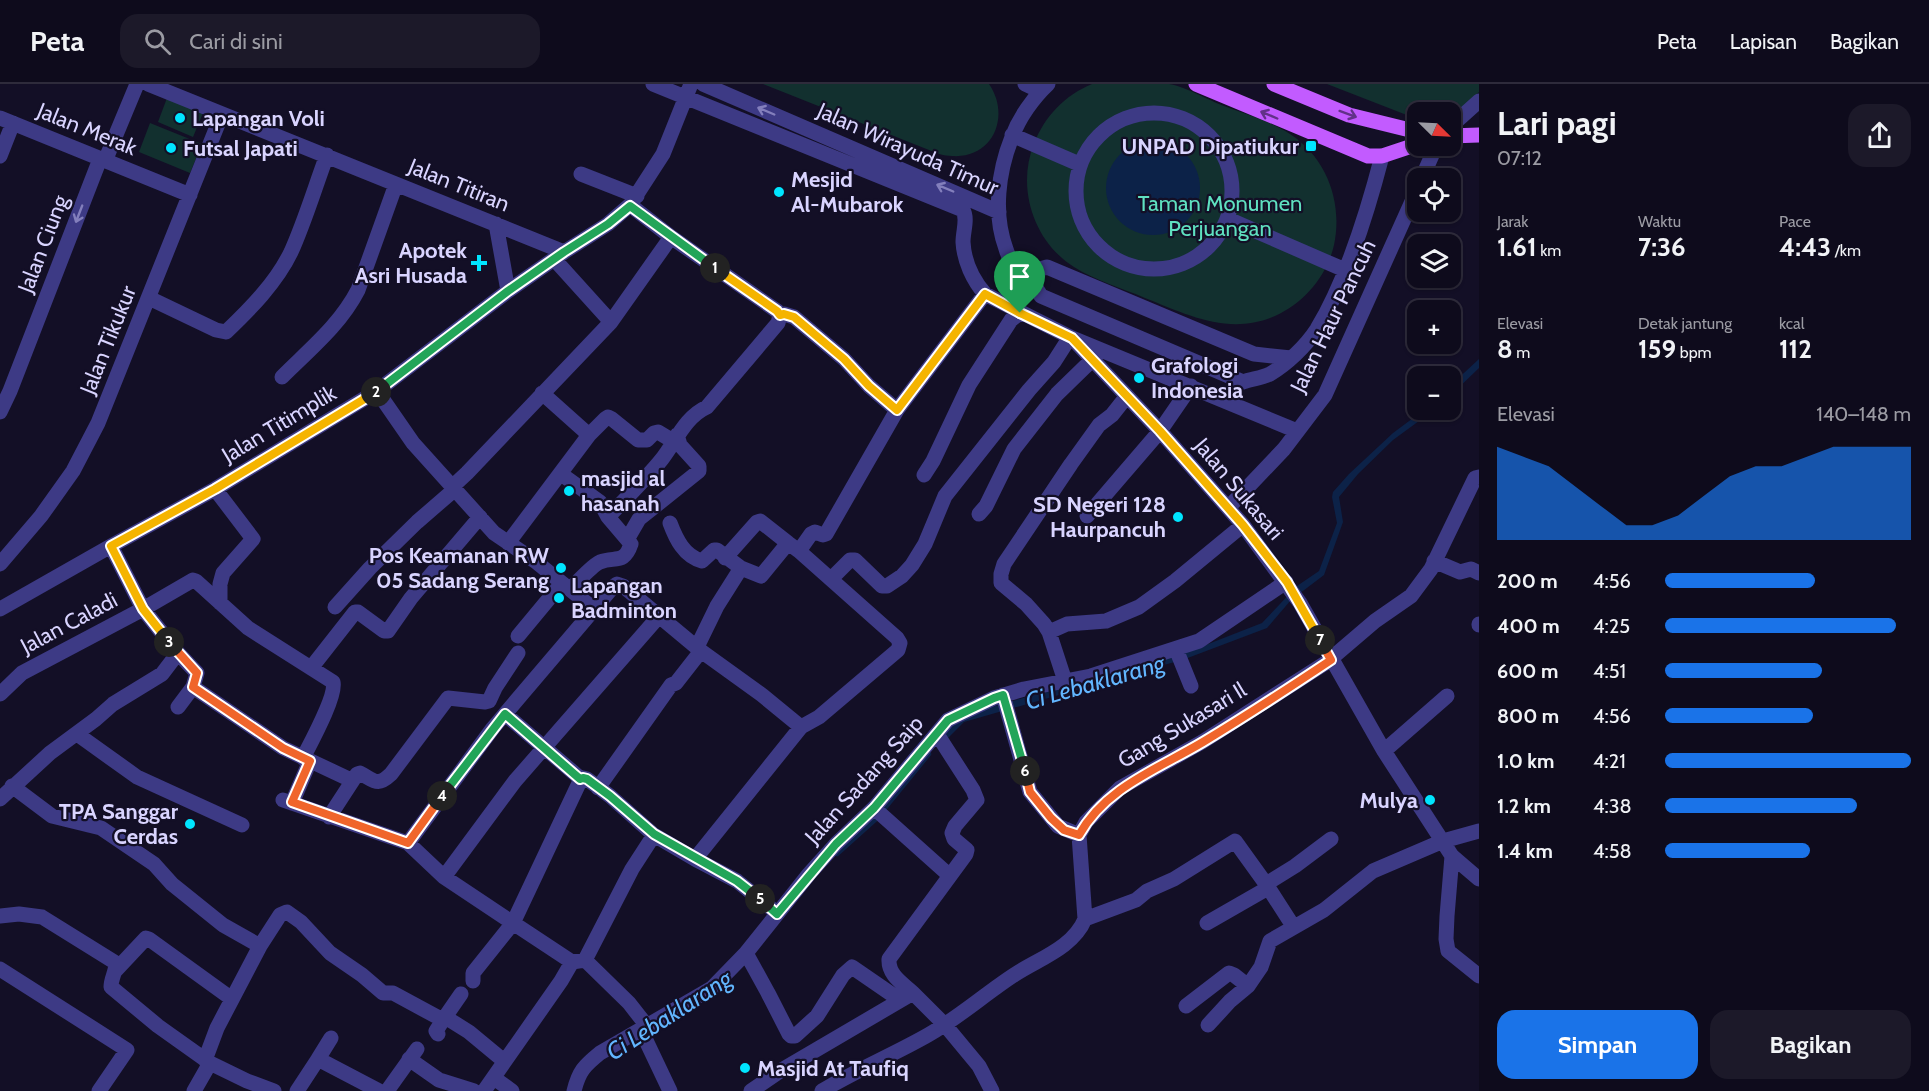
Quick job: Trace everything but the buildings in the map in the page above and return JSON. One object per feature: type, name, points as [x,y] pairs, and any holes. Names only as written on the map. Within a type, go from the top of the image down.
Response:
[{"type":"main road","points":[[1274,84],[1349,115],[1407,129]]},
{"type":"main road","points":[[1201,85],[1368,156],[1382,156],[1407,148]]},
{"type":"main road","points":[[1461,134],[1479,135]]},
{"type":"street","name":"Jalan Ciung","points":[[0,412],[103,160],[137,84]]},
{"type":"street","name":"Jalan Titiran","points":[[148,84],[496,224],[559,255]]},
{"type":"street","points":[[653,84],[688,90],[963,210],[966,216],[963,242],[976,283],[985,294],[1071,338],[1297,431]]},
{"type":"street","name":"Jalan Wirayuda Timur","points":[[703,84],[999,212],[1001,236],[1010,260],[1027,273],[1041,296],[1243,382],[1269,374],[1292,358],[1316,330],[1345,270],[1382,156]]},
{"type":"street","points":[[999,212],[999,185],[1012,135],[1028,107],[1044,88],[1025,84]]},
{"type":"street","points":[[611,322],[559,255],[608,224],[633,201],[663,154],[688,90]]},
{"type":"street","points":[[1461,124],[1479,101]]},
{"type":"street","points":[[1153,112],[1183,118],[1208,134],[1226,159],[1233,189],[1228,219],[1221,233],[1211,245],[1186,263],[1156,270],[1125,265],[1100,248],[1082,223],[1076,192],[1079,164],[1098,136],[1123,119],[1153,112]]},
{"type":"street","name":"Jalan Tikukur","points":[[0,564],[41,516],[73,471],[98,423],[222,114]]},
{"type":"street","name":"Jalan Merak","points":[[7,121],[190,195]]},
{"type":"street","points":[[0,156],[7,121]]},
{"type":"street","points":[[1012,135],[1079,164]]},
{"type":"street","points":[[149,298],[216,330],[226,332],[277,276],[290,253],[327,155]]},
{"type":"street","points":[[581,174],[633,201],[671,237],[777,311],[779,319]]},
{"type":"street","points":[[282,377],[338,322],[350,305],[358,290],[396,184]]},
{"type":"street","name":"Jalan Haur Pancuh","points":[[1228,508],[1284,449],[1325,395],[1407,213]]},
{"type":"street","points":[[1228,219],[1345,270]]},
{"type":"street","points":[[496,224],[508,291]]},
{"type":"street","points":[[334,607],[370,568],[453,489],[611,322],[671,237]]},
{"type":"street","name":"Jalan Titimplik","points":[[0,609],[215,489],[376,391],[559,255]]},
{"type":"street","points":[[1027,273],[1047,267],[1254,354],[1292,358]]},
{"type":"street","points":[[669,524],[680,545],[692,556],[702,561],[717,550],[741,568],[761,576],[811,534],[815,532],[826,534],[897,410],[985,294]]},
{"type":"street","points":[[924,475],[933,462],[969,385],[1011,320],[1020,313]]},
{"type":"street","points":[[608,517],[663,458],[675,438],[696,412],[707,407],[784,314],[794,317],[844,359],[869,386],[897,410]]},
{"type":"street","points":[[831,579],[850,560],[855,560],[882,586],[887,586],[902,576],[925,544],[945,496],[1071,338]]},
{"type":"street","name":"Jalan Sukasari","points":[[1071,338],[1160,431],[1243,525],[1300,603],[1384,751],[1452,856],[1479,879]]},
{"type":"street","points":[[978,514],[986,506],[1014,449],[1057,394],[1092,359]]},
{"type":"street","points":[[1087,516],[1160,431],[1191,386]]},
{"type":"street","points":[[376,391],[413,443],[494,533],[535,561],[594,609]]},
{"type":"street","points":[[542,393],[589,435]]},
{"type":"street","points":[[1065,681],[1049,632],[1026,603],[1001,583],[1000,574],[1004,564],[1071,464],[1099,425],[1112,415],[1127,396]]},
{"type":"street","points":[[508,543],[589,435],[608,417],[638,440],[647,440],[658,432],[675,438],[699,466],[699,471],[639,519],[628,538]]},
{"type":"street","points":[[518,636],[566,586],[600,562],[618,560],[629,551],[631,544],[608,517],[600,501],[561,474]]},
{"type":"street","name":"Gang Sukasari Il","points":[[1079,835],[1086,822],[1120,788],[1202,742],[1331,660],[1375,621],[1411,596],[1431,569],[1475,478],[1479,477]]},
{"type":"street","points":[[215,489],[253,539],[223,573],[220,584],[220,603],[248,628],[333,682],[335,687],[307,760],[288,801],[408,843],[444,877],[513,923],[579,961],[629,1003],[670,1091]]},
{"type":"street","points":[[311,668],[355,612],[384,631],[388,631],[411,598],[480,517]]},
{"type":"street","points":[[695,859],[801,727],[819,717],[885,663],[898,650],[900,643],[831,579],[760,521],[725,558]]},
{"type":"street","points":[[1049,632],[1066,624],[1106,621],[1139,607],[1175,581],[1243,525]]},
{"type":"street","points":[[111,546],[143,609],[197,673],[193,687],[178,707]]},
{"type":"street","points":[[1434,561],[1460,572],[1471,569],[1479,573]]},
{"type":"street","points":[[598,788],[699,649],[717,606],[741,568]]},
{"type":"street","name":"Jalan Caladi","points":[[0,694],[22,673],[193,580],[220,603]]},
{"type":"street","points":[[408,843],[505,714],[617,584],[623,586],[660,615],[699,649],[762,694],[801,727]]},
{"type":"street","name":"Jalan Sadang Saip","points":[[574,1091],[577,1076],[587,1063],[600,1053],[643,1031],[712,988],[748,957],[777,914],[836,844],[878,812],[939,739],[948,720],[994,698],[1006,703],[1024,689],[1091,676],[1178,654],[1287,584]]},
{"type":"street","points":[[444,877],[515,781],[660,615]]},
{"type":"street","points":[[0,799],[50,753],[113,704],[162,674],[178,652]]},
{"type":"street","points":[[329,817],[357,774],[360,773],[378,783],[391,774],[448,698],[489,701],[518,653]]},
{"type":"street","points":[[1178,654],[1191,686]]},
{"type":"street","points":[[193,687],[283,748],[351,780]]},
{"type":"street","points":[[1384,751],[1447,696]]},
{"type":"street","points":[[822,1091],[852,1073],[926,1037],[1014,975],[1066,943],[1081,929],[1084,919],[1079,835],[1058,826],[1030,792],[1006,703]]},
{"type":"street","points":[[505,714],[580,779],[583,778],[598,788],[654,834],[737,881],[777,914]]},
{"type":"street","points":[[77,734],[137,777],[242,825]]},
{"type":"street","points":[[906,996],[889,966],[889,959],[967,852],[966,848],[954,839],[952,833],[955,826],[977,800],[973,790],[939,739]]},
{"type":"street","points":[[473,981],[473,974],[513,923],[580,779]]},
{"type":"street","points":[[12,786],[52,816],[101,828],[154,864],[172,884],[223,925],[260,946]]},
{"type":"street","points":[[878,812],[950,876]]},
{"type":"street","points":[[1208,1025],[1230,1001],[1248,986],[1261,967],[1270,940],[1324,910],[1373,871],[1443,841],[1479,831]]},
{"type":"street","points":[[484,1091],[579,961],[654,834]]},
{"type":"street","points":[[1207,923],[1267,886],[1332,839]]},
{"type":"street","points":[[1084,919],[1136,900],[1147,891],[1174,879],[1234,841],[1293,926]]},
{"type":"street","points":[[1452,856],[1446,939],[1448,951],[1479,976]]},
{"type":"street","points":[[194,1091],[208,1061],[217,1028],[232,999],[260,946],[280,915],[287,912],[301,922],[330,953],[383,993],[393,993],[442,1024],[469,1032],[504,1061]]},
{"type":"street","points":[[0,916],[19,914],[42,917],[107,956],[116,963],[116,970]]},
{"type":"street","points":[[232,999],[146,938],[111,978],[111,987],[158,1026],[208,1061],[247,1081],[274,1091]]},
{"type":"street","points":[[748,957],[791,1036],[795,1036],[817,1016],[843,975],[852,967],[906,996],[945,1025],[979,1066],[992,1091]]},
{"type":"street","points":[[0,969],[127,1050],[99,1091]]},
{"type":"street","points":[[1186,1006],[1229,973],[1248,986]]},
{"type":"street","points":[[442,1024],[461,994]]},
{"type":"street","points":[[751,1091],[780,1071],[906,996]]},
{"type":"street","points":[[297,1091],[331,1038]]},
{"type":"street","points":[[387,1091],[413,1054],[439,1080],[474,1091]]},
{"type":"street","points":[[318,1059],[380,1091]]},
{"type":"street","points":[[494,1078],[512,1091]]},
{"type":"green space","points":[[763,84],[989,84],[995,96],[998,122],[988,143],[978,151],[952,156],[934,152]]},
{"type":"green space","name":"Taman Monumen Perjuangan","points":[[1092,84],[1175,85],[1274,125],[1303,144],[1323,169],[1334,198],[1336,213],[1336,229],[1331,256],[1320,278],[1305,296],[1286,310],[1258,322],[1225,324],[1177,311],[1100,280],[1082,272],[1060,256],[1048,243],[1032,213],[1028,196],[1029,161],[1038,134],[1050,116],[1073,94]]},
{"type":"green space","points":[[1327,84],[1479,84],[1479,92],[1461,109],[1461,102],[1407,102],[1407,115]]},
{"type":"green space","name":"Lapangan Voli","points":[[167,98],[203,113],[193,137],[158,122]]},
{"type":"green space","name":"Futsal Japati","points":[[150,123],[202,144],[190,173],[139,152]]},
{"type":"water","points":[[1153,141],[1171,144],[1186,155],[1197,170],[1200,188],[1197,206],[1186,221],[1171,232],[1153,235],[1135,232],[1120,221],[1109,206],[1106,188],[1109,170],[1120,155],[1135,144]]},
{"type":"water","points":[[1479,359],[1479,368],[1461,385],[1461,376]]},
{"type":"water","points":[[1411,420],[1420,420],[1393,440],[1358,474],[1339,497],[1343,522],[1324,575],[1291,600],[1267,628],[1185,659],[964,722],[940,746],[936,741],[960,716],[1198,648],[1262,623],[1297,586],[1319,571],[1337,523],[1333,492],[1393,433]]},
{"type":"waterway","name":"Ci Lebaklarang","points":[[837,854],[876,819],[929,754]]},
{"type":"place","name":"Lapangan Voli","points":[[180,118]]},
{"type":"place","name":"UNPAD Dipatiukur","points":[[1311,146]]},
{"type":"place","name":"Futsal Japati","points":[[171,148]]},
{"type":"place","name":"Mesjid Al-Mubarok","points":[[779,192]]},
{"type":"place","name":"Apotek Asri Husada","points":[[479,263]]},
{"type":"place","name":"Grafologi Indonesia","points":[[1139,378]]},
{"type":"place","name":"masjid al hasanah","points":[[569,491]]},
{"type":"place","name":"SD Negeri 128 Haurpancuh","points":[[1178,517]]},
{"type":"place","name":"Pos Keamanan RW 05 Sadang Serang","points":[[561,568]]},
{"type":"place","name":"Lapangan Badminton","points":[[559,598]]},
{"type":"place","name":"Mulya","points":[[1430,800]]},
{"type":"place","name":"TPA Sanggar Cerdas","points":[[190,824]]},
{"type":"place","name":"Masjid At Taufiq","points":[[745,1068]]},
{"type":"route","points":[[630,206],[780,315],[789,314],[794,317],[844,359],[869,386],[897,410],[985,294],[1020,313],[1072,338],[1160,431],[1243,525],[1287,582],[1331,660],[1202,742],[1120,788],[1086,822],[1079,835],[1058,826],[1030,792],[1003,695],[962,712],[948,720],[874,808],[836,844],[777,914],[737,881],[654,834],[610,796],[587,779],[580,779],[505,714],[408,843],[329,817],[292,802],[310,761],[283,748],[193,687],[197,673],[143,609],[111,546],[215,489],[376,391],[508,291],[608,224],[630,206]]}]
